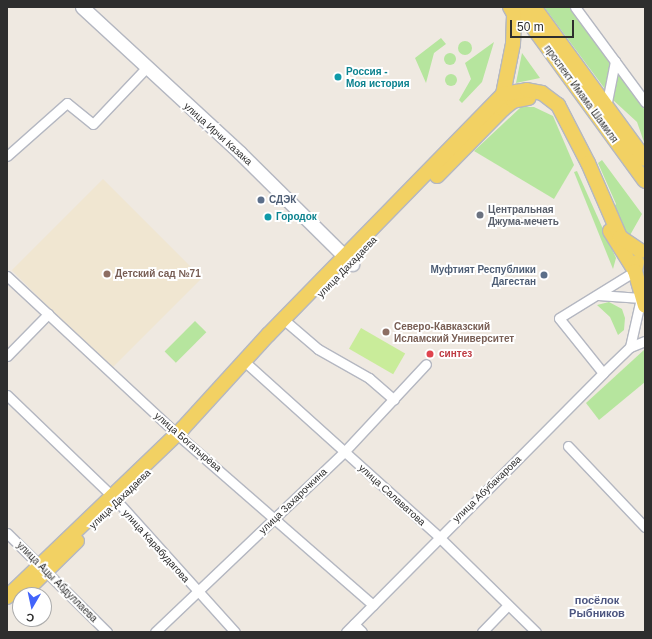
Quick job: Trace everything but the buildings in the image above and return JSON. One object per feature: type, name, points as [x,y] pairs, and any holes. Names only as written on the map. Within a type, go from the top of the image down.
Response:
[{"type":"main road","name":"улица Ирчи Казака","points":[[82,7],[147,67],[348,261]]},
{"type":"main road","points":[[510,7],[514,14],[513,44],[503,94],[527,90],[542,93],[558,105],[588,163],[620,237],[643,248],[635,270],[643,302]]},
{"type":"main road","name":"проспект Имама Шамиля","points":[[518,7],[645,181]]},
{"type":"main road","name":"проспект Имама Шамиля","points":[[534,7],[645,159]]},
{"type":"main road","name":"улица Дахадаева","points":[[348,261],[503,94]]},
{"type":"main road","name":"улица Дахадаева","points":[[7,597],[43,568],[180,436],[286,322],[503,109],[525,98],[540,99],[560,116],[618,249],[635,270]]},
{"type":"main road","name":"улица Дахадаева","points":[[28,587],[43,568]]},
{"type":"street","points":[[575,7],[645,102]]},
{"type":"street","points":[[606,107],[613,59]]},
{"type":"street","points":[[7,156],[67,103],[93,124],[147,67]]},
{"type":"street","points":[[603,373],[559,318],[598,295],[635,270]]},
{"type":"street","name":"улица Богатырёва","points":[[7,276],[180,436],[277,518],[373,605]]},
{"type":"street","points":[[598,295],[643,302],[630,347]]},
{"type":"street","points":[[7,356],[48,314]]},
{"type":"street","points":[[286,322],[318,349],[369,378],[394,400]]},
{"type":"street","name":"улица Абубакарова","points":[[346,632],[438,536],[603,373],[630,347],[645,341]]},
{"type":"street","name":"улица Салаватова","points":[[248,364],[438,536],[536,632]]},
{"type":"street","name":"улица Захарочкина","points":[[155,632],[197,591],[277,518],[344,452],[426,364]]},
{"type":"street","name":"улица Карабудагова","points":[[7,394],[113,499],[235,632]]},
{"type":"street","points":[[568,446],[645,527]]},
{"type":"street","name":"улица Ацы Абдуллаева","points":[[7,533],[107,632]]},
{"type":"street","points":[[482,632],[508,605]]},
{"type":"street","points":[[354,624],[362,632]]},
{"type":"shaded area","name":"Детский сад №71","points":[[103,179],[202,278],[111,369],[12,270]]},
{"type":"green space","points":[[544,7],[569,7],[610,63],[605,89]]},
{"type":"green space","points":[[441,38],[446,44],[434,53],[426,83],[415,58]]},
{"type":"green space","points":[[465,41],[470,43],[472,48],[470,53],[465,55],[460,53],[458,48],[460,43]]},
{"type":"green space","points":[[494,42],[482,82],[462,103],[459,100],[471,79],[465,63]]},
{"type":"green space","points":[[452,53],[455,54],[455,64],[448,65],[445,64],[444,57],[445,54]]},
{"type":"green space","points":[[522,53],[540,78],[516,83]]},
{"type":"green space","points":[[449,74],[453,74],[457,80],[453,86],[449,86],[445,82],[445,78]]},
{"type":"green space","points":[[618,74],[645,110],[645,145],[637,122],[613,100]]},
{"type":"green space","points":[[521,107],[534,107],[553,116],[574,165],[554,199],[474,151]]},
{"type":"green space","points":[[602,160],[642,214],[629,237],[612,209],[616,204],[598,163]]},
{"type":"green space","points":[[577,171],[616,258],[613,269],[574,172]]},
{"type":"green space","points":[[609,302],[622,309],[625,318],[624,330],[618,335],[610,317],[597,305]]},
{"type":"green space","points":[[195,321],[206,332],[176,363],[165,351]]},
{"type":"green space","points":[[361,328],[405,354],[393,374],[349,349]]},
{"type":"green space","points":[[645,349],[645,382],[599,420],[586,403]]},
{"type":"place","name":"Россия - Моя история","points":[[338,77]]},
{"type":"place","name":"СДЭК","points":[[261,200]]},
{"type":"place","name":"Центральная Джума-мечеть","points":[[480,215]]},
{"type":"place","name":"Городок","points":[[268,217]]},
{"type":"place","name":"Детский сад №71","points":[[107,274]]},
{"type":"place","name":"Муфтият Республики Дагестан","points":[[544,275]]},
{"type":"place","name":"Северо-Кавказский Исламский Университет","points":[[386,332]]},
{"type":"place","name":"синтез","points":[[430,354]]},
{"type":"district","name":"посёлок Рыбников","points":[[597,607]]}]
